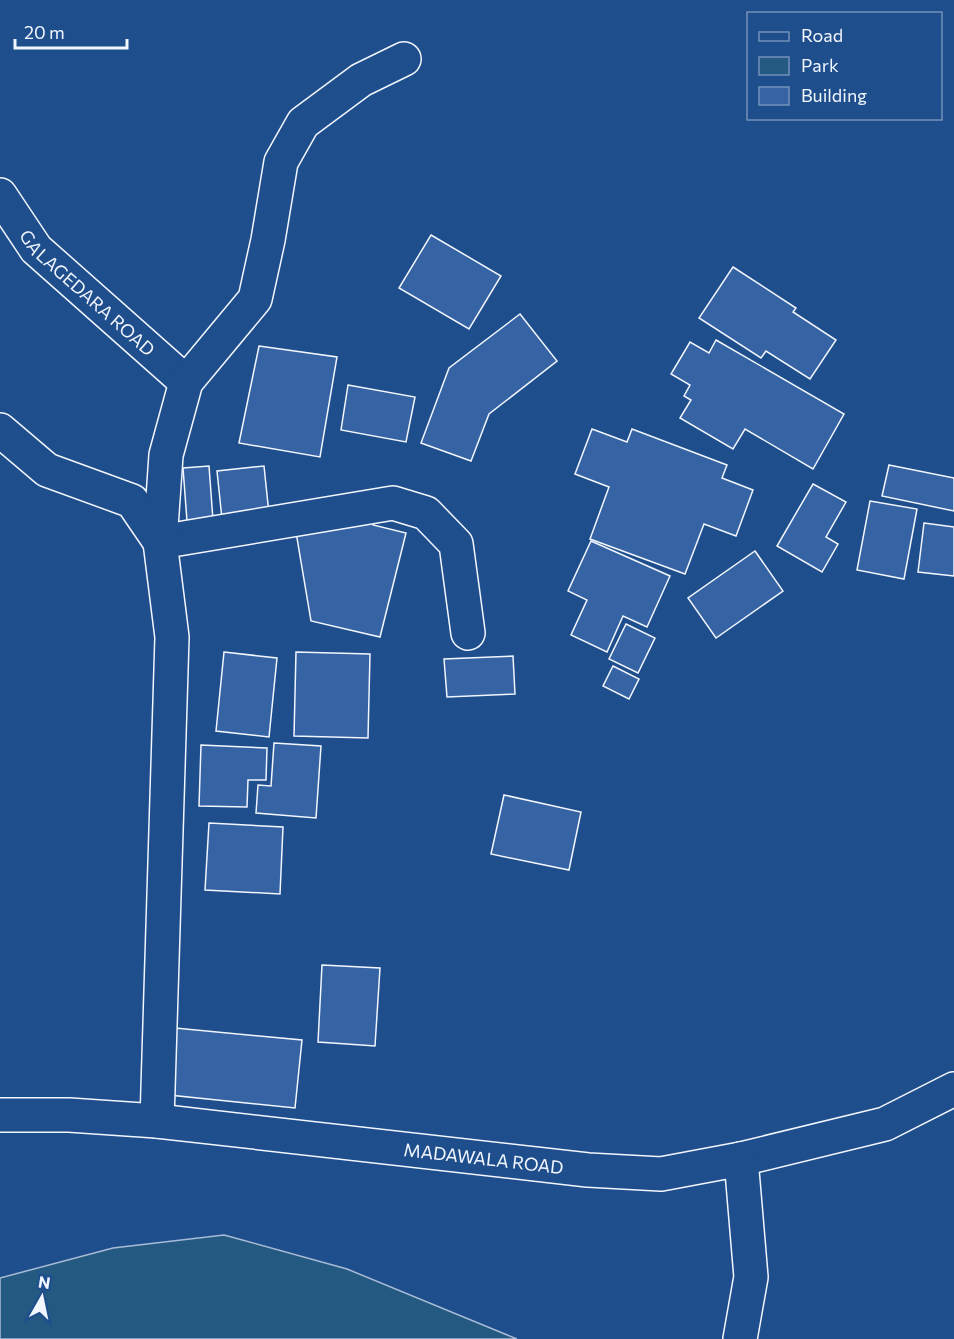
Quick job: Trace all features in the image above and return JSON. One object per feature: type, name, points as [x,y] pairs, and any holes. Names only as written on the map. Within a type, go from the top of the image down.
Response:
[{"type":"street","points":[[157,1121],[172,637],[160,542],[166,455],[186,382],[255,299],[281,162],[303,123],[361,81],[404,59]]},
{"type":"street","name":"GALAGEDARA ROAD","points":[[0,195],[36,249],[186,382]]},
{"type":"street","points":[[0,430],[47,470],[132,501],[160,542]]},
{"type":"street","points":[[160,542],[393,502],[426,513],[456,544],[468,633]]},
{"type":"street","name":"MADAWALA ROAD","points":[[0,1115],[69,1115],[157,1121],[588,1170],[661,1174],[741,1159],[885,1124],[954,1089]]},
{"type":"street","points":[[740,1339],[751,1277],[741,1159]]},
{"type":"green space","points":[[224,1235],[347,1269],[517,1339],[0,1339],[0,1278],[113,1248]]},
{"type":"building","points":[[431,235],[501,276],[469,329],[399,288]]},
{"type":"building","points":[[733,267],[796,308],[793,312],[836,340],[810,379],[766,351],[761,358],[699,318]]},
{"type":"building","points":[[520,314],[557,361],[489,414],[471,461],[421,443],[449,368]]},
{"type":"building","points":[[716,340],[844,414],[813,469],[745,429],[733,449],[680,418],[691,400],[684,396],[690,385],[671,374],[690,342],[709,353]]},
{"type":"building","points":[[259,346],[337,357],[320,457],[239,443]]},
{"type":"building","points":[[348,385],[415,397],[406,442],[341,430]]},
{"type":"building","points":[[592,429],[627,442],[632,429],[727,465],[722,478],[753,490],[736,536],[704,524],[685,574],[590,539],[609,487],[575,474]]},
{"type":"building","points":[[889,465],[954,478],[954,511],[882,496]]},
{"type":"building","points":[[209,466],[213,520],[187,521],[183,468]]},
{"type":"building","points":[[264,466],[269,514],[222,519],[217,471]]},
{"type":"building","points":[[813,484],[846,502],[826,537],[838,544],[822,572],[777,546]]},
{"type":"building","points":[[870,501],[917,509],[904,579],[857,570]]},
{"type":"building","points":[[371,513],[373,525],[406,533],[380,637],[311,621],[295,526]]},
{"type":"building","points":[[924,523],[954,527],[954,576],[918,572]]},
{"type":"building","points":[[591,541],[670,576],[647,627],[623,616],[607,652],[571,635],[587,600],[568,591]]},
{"type":"building","points":[[755,551],[783,591],[716,638],[688,598]]},
{"type":"building","points":[[626,624],[655,638],[638,673],[609,659]]},
{"type":"building","points":[[224,652],[277,658],[269,737],[216,731]]},
{"type":"building","points":[[296,652],[370,654],[368,738],[294,736]]},
{"type":"building","points":[[513,656],[515,694],[447,697],[444,659]]},
{"type":"building","points":[[613,666],[639,679],[629,699],[603,686]]},
{"type":"building","points":[[274,743],[321,746],[316,818],[256,813],[258,785],[271,786]]},
{"type":"building","points":[[201,745],[267,748],[266,780],[248,780],[247,807],[199,806]]},
{"type":"building","points":[[504,795],[581,812],[569,870],[491,854]]},
{"type":"building","points":[[209,823],[283,827],[280,894],[205,890]]},
{"type":"building","points":[[322,965],[380,968],[375,1046],[318,1042]]},
{"type":"building","points":[[175,1028],[302,1040],[295,1108],[169,1095]]}]
